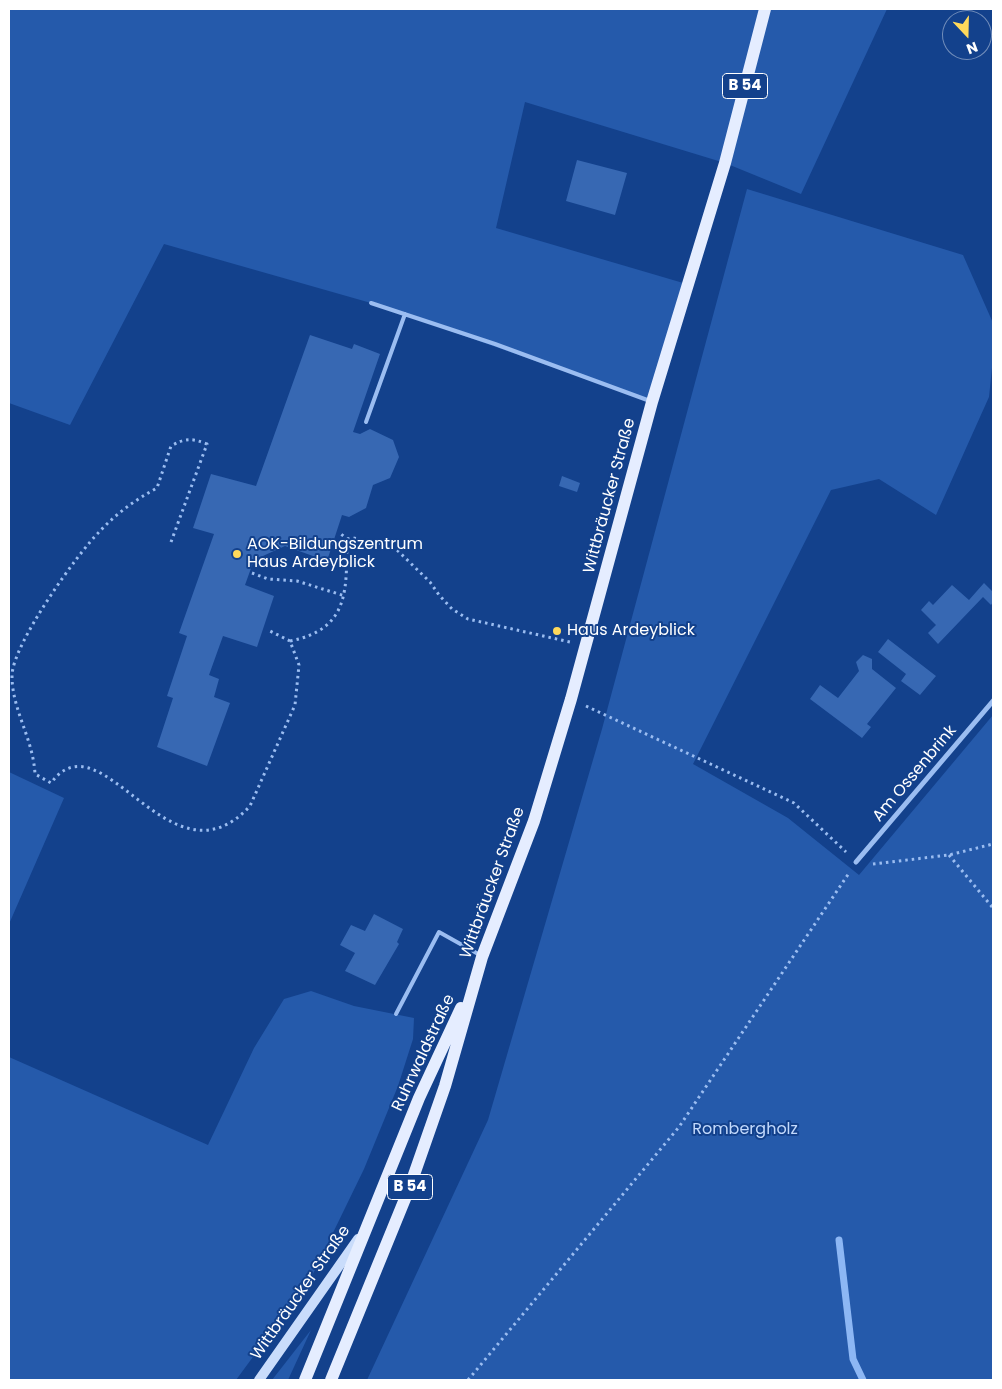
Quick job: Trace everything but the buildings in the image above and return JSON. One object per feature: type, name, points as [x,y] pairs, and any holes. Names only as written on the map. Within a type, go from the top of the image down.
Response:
[{"type":"main road","name":"Wittbräucker Straße","points":[[472,988],[482,956],[534,821],[571,699],[652,402],[714,201],[765,9]]},
{"type":"main road","name":"Ruhrwaldstraße","points":[[305,1380],[419,1098],[448,1033],[472,988]]},
{"type":"main road","name":"Ruhrwaldstraße","points":[[331,1380],[409,1189],[445,1086],[472,988]]},
{"type":"main road","name":"Wittbräucker Straße","points":[[259,1380],[369,1224]]},
{"type":"street","name":"Am Ossenbrink","points":[[856,862],[993,701]]},
{"type":"lane","points":[[371,303],[495,344],[652,402]]},
{"type":"lane","points":[[366,422],[404,314]]},
{"type":"lane","points":[[396,1014],[439,932],[482,956]]},
{"type":"path","points":[[171,542],[207,444],[193,438],[183,439],[171,446],[157,488],[128,505],[99,532],[74,564],[21,643],[12,673],[13,690],[16,704],[31,745],[35,774],[51,783],[57,774],[66,769],[84,767],[113,780],[164,819],[196,832],[213,831],[226,826],[240,817],[250,806],[290,719],[299,676],[299,665],[290,641]]},
{"type":"path","points":[[268,630],[290,641],[309,637],[326,625],[339,609],[346,596],[348,574],[347,539],[342,534]]},
{"type":"path","points":[[347,539],[353,538],[383,544],[398,551],[430,582],[452,609],[468,619],[586,645]]},
{"type":"path","points":[[252,574],[268,579],[297,581],[346,596]]},
{"type":"path","points":[[571,699],[794,803],[856,862],[878,865],[949,855],[993,844]]},
{"type":"path","points":[[949,855],[993,908]]},
{"type":"path","points":[[468,1380],[679,1127],[856,862]]},
{"type":"green space","points":[[9,9],[887,9],[801,194],[725,163],[525,102],[496,228],[690,285],[652,402],[371,303],[164,244],[70,425],[9,403]]},
{"type":"green space","name":"Rombergholz","points":[[747,189],[963,255],[993,323],[993,358],[989,397],[936,515],[879,479],[831,490],[693,764],[788,818],[859,875],[993,715],[993,1380],[367,1380],[488,1120],[602,729]]},
{"type":"green space","points":[[9,772],[64,798],[9,924]]},
{"type":"green space","points":[[311,991],[354,1006],[414,1018],[413,1039],[398,1086],[364,1169],[311,1278],[236,1380],[9,1380],[9,1057],[208,1145],[254,1048],[284,999]]},
{"type":"green space","points":[[311,1330],[288,1380],[272,1380]]},
{"type":"waterway","points":[[839,1240],[853,1359],[863,1380]]},
{"type":"place","name":"AOK-Bildungszentrum Haus Ardeyblick","points":[[237,554]]},
{"type":"place","name":"Haus Ardeyblick","points":[[557,631]]}]
